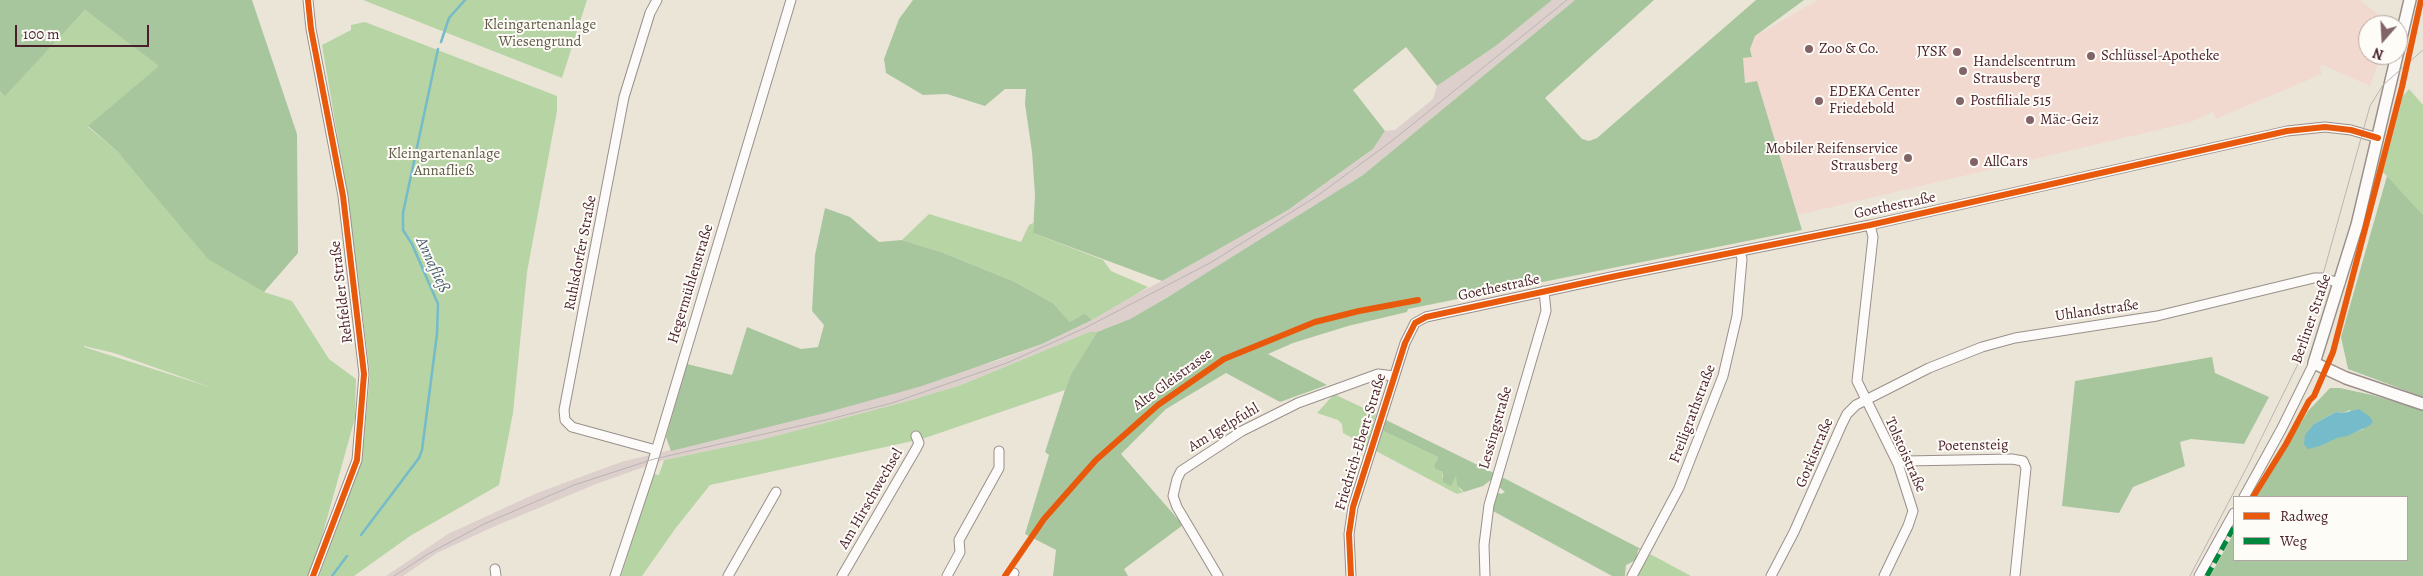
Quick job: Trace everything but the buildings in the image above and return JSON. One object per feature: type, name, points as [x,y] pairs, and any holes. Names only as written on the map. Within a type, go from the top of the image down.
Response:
[{"type":"main road","name":"Berliner Straße","points":[[2314,363],[2340,283],[2378,138],[2410,0]]},
{"type":"main road","points":[[2314,363],[2346,378],[2423,404]]},
{"type":"street","name":"Rehfelder Straße","points":[[308,0],[311,29],[343,196],[364,374],[357,460],[313,576]]},
{"type":"street","name":"Ruhlsdorfer Straße","points":[[656,450],[572,427],[564,420],[564,410],[624,97],[650,13],[657,0]]},
{"type":"street","name":"Hegermühlenstraße","points":[[616,576],[656,450],[791,0]]},
{"type":"street","name":"Goethestraße","points":[[1418,321],[1432,315],[1870,225],[2295,130],[2325,127],[2378,138]]},
{"type":"street","points":[[1865,400],[1857,381],[1857,371],[1872,252],[1873,237],[1870,225]]},
{"type":"street","name":"Freiligrathstraße","points":[[1632,576],[1679,488],[1723,376],[1737,316],[1742,259],[1740,251]]},
{"type":"street","name":"Uhlandstraße","points":[[1865,400],[1929,368],[1982,347],[2015,338],[2157,316],[2314,278],[2322,278],[2340,283]]},
{"type":"street","name":"Lessingstraße","points":[[1485,576],[1484,545],[1489,505],[1546,310],[1544,291]]},
{"type":"street","name":"Friedrich-Ebert-Straße","points":[[1351,576],[1349,534],[1353,507],[1408,334],[1418,321]]},
{"type":"street","name":"Berliner Straße","points":[[2245,496],[2282,428],[2314,363]]},
{"type":"street","name":"Am Igelpfuhl","points":[[1218,576],[1177,507],[1174,496],[1176,479],[1181,471],[1242,431],[1298,403],[1378,374],[1394,376]]},
{"type":"street","name":"Tolstoistraße","points":[[1865,400],[1898,464],[1912,511],[1908,526],[1884,576]]},
{"type":"street","name":"Gorkistraße","points":[[1771,576],[1794,532],[1847,414],[1856,405],[1865,400]]},
{"type":"street","name":"Am Hirschwechsel","points":[[842,576],[916,449],[919,443],[916,436]]},
{"type":"street","points":[[947,576],[960,552],[958,540],[999,468],[999,451]]},
{"type":"street","name":"Poetensteig","points":[[1898,464],[1906,461],[2019,459],[2023,461],[2026,468],[2015,576]]},
{"type":"street","points":[[728,576],[776,492]]},
{"type":"street","points":[[2199,576],[2233,515]]},
{"type":"shaded area","points":[[1552,0],[1575,0],[1363,175],[1224,264],[1130,319],[1097,332],[1089,332],[961,385],[764,439],[664,460],[596,484],[493,527],[437,553],[403,576],[386,576],[448,534],[537,493],[621,462],[736,434],[999,360],[1042,344],[1092,320],[1112,306],[1162,281],[1288,210],[1373,149],[1385,131],[1395,130],[1433,99],[1437,86],[1497,45]]},
{"type":"shaded area","points":[[1818,0],[2360,0],[2379,15],[2358,15],[2358,65],[2377,65],[2370,86],[2323,65],[2319,67],[2322,74],[2216,119],[2213,112],[2191,122],[1798,215],[1757,82],[1745,83],[1742,58],[1752,56],[1750,49],[1755,36]]},
{"type":"green space","points":[[0,0],[252,0],[297,134],[298,253],[264,292],[208,259],[118,152],[88,126],[159,66],[85,10],[5,96],[0,91]]},
{"type":"green space","name":"Kleingartenanlage Wiesengrund","points":[[363,0],[587,0],[562,78]]},
{"type":"green space","points":[[913,0],[1552,0],[1497,45],[1437,86],[1406,47],[1353,90],[1385,131],[1373,149],[1288,210],[1162,281],[1033,233],[1035,195],[1032,152],[1025,104],[1026,89],[1005,89],[985,106],[947,94],[923,95],[886,73],[884,59],[899,19]]},
{"type":"green space","points":[[1575,0],[1654,0],[1545,98],[1582,139],[1589,141],[1597,138],[1756,0],[1804,0],[1755,36],[1750,49],[1752,57],[1743,58],[1745,83],[1757,81],[1802,230],[1408,309],[1407,312],[1348,326],[1293,343],[1268,354],[1327,385],[1280,402],[1226,373],[1166,409],[1121,454],[1183,525],[1124,569],[1128,576],[1053,576],[1056,550],[1025,534],[1049,455],[1045,452],[1065,390],[1071,374],[1097,332],[1130,319],[1168,297],[1363,175]]},
{"type":"green space","points":[[85,10],[160,66],[88,127],[118,152],[264,292],[292,301],[329,359],[356,379],[355,418],[311,576],[0,576],[0,91],[5,95]],"holes":[[[84,346],[114,353],[213,388]]]},
{"type":"green space","name":"Kleingartenanlage Annafließ","points":[[365,22],[557,96],[557,111],[527,272],[513,413],[499,485],[410,536],[354,576],[319,576],[362,460],[370,374],[347,192],[322,45],[351,30],[351,25]]},
{"type":"green space","points":[[2409,89],[2423,105],[2423,215],[2383,172],[2403,96]]},
{"type":"green space","points":[[2387,176],[2423,215],[2423,397],[2348,369],[2341,337]]},
{"type":"green space","points":[[825,208],[850,217],[879,242],[902,240],[941,252],[1013,281],[1053,303],[1070,322],[1085,313],[1092,320],[1042,344],[922,386],[825,413],[671,451],[666,437],[687,364],[732,375],[747,327],[801,349],[818,347],[824,325],[812,311],[815,255]]},
{"type":"green space","points":[[929,214],[1021,242],[1029,225],[1033,223],[1033,233],[1103,260],[1111,271],[1148,287],[1092,320],[1085,313],[1070,322],[1053,303],[1013,281],[941,252],[902,240]]},
{"type":"green space","points":[[1089,332],[1097,332],[1071,374],[1065,390],[922,439],[710,485],[675,529],[642,576],[621,576],[654,474],[659,475],[664,460],[764,439],[908,401],[961,385]]},
{"type":"green space","points":[[2212,357],[2215,373],[2269,397],[2244,444],[2191,439],[2180,442],[2185,466],[2133,487],[2119,513],[2062,506],[2075,381]]},
{"type":"green space","points":[[2330,388],[2340,388],[2372,395],[2423,410],[2423,576],[2210,576],[2233,535],[2233,561],[2408,561],[2408,496],[2257,496],[2308,411]],"holes":[[[2350,410],[2364,429],[2337,438],[2314,424],[2336,412],[2343,413]]]},
{"type":"green space","points":[[1334,394],[1376,414],[1367,446],[1343,433],[1342,424],[1338,420],[1317,413]]},
{"type":"green space","points":[[1385,419],[1383,431],[1436,456],[1438,458],[1434,465],[1435,469],[1443,472],[1442,477],[1456,476],[1460,490],[1464,492],[1457,494],[1374,450]]},
{"type":"green space","points":[[1386,420],[1494,473],[1492,479],[1483,486],[1464,492],[1457,485],[1456,476],[1451,486],[1443,482],[1443,472],[1435,469],[1434,465],[1438,458],[1383,431]]},
{"type":"green space","points":[[1500,476],[1641,549],[1638,550],[1636,560],[1626,565],[1625,576],[1612,576],[1493,511],[1495,492],[1501,494],[1505,492],[1498,486]]},
{"type":"green space","points":[[1650,554],[1691,576],[1637,576]]},
{"type":"water","points":[[2359,409],[2370,417],[2373,422],[2369,426],[2320,446],[2308,449],[2304,444],[2305,435],[2314,424],[2336,412],[2343,413]]},
{"type":"waterway","name":"Annafließ","points":[[441,42],[449,18],[465,0]]},
{"type":"waterway","name":"Annafließ","points":[[361,535],[419,458],[422,450],[437,334],[438,304],[412,244],[403,230],[403,213],[438,49]]},
{"type":"waterway","name":"Annafließ","points":[[332,576],[347,556]]},
{"type":"tram line","points":[[394,576],[428,554],[484,524],[574,485],[654,459],[892,403],[1007,363],[1085,328],[1210,263],[1317,196],[1393,140],[1567,0]]},
{"type":"tram line","points":[[2190,576],[2298,364],[2370,106],[2383,85],[2423,50]]},
{"type":"marked path","points":[[2207,576],[2233,529]]},
{"type":"cycle path","points":[[308,0],[311,29],[343,196],[364,374],[357,460],[313,576]]},
{"type":"cycle path","points":[[2254,496],[2286,444],[2309,401],[2314,396],[2333,352],[2402,87],[2421,0]]},
{"type":"cycle path","points":[[1351,576],[1349,534],[1353,507],[1405,343],[1415,323],[1426,317],[1616,276],[1870,225],[2287,131],[2325,127],[2351,130],[2378,138]]},
{"type":"cycle path","name":"Alte Gleistrasse","points":[[1005,576],[1044,519],[1096,460],[1158,405],[1224,359],[1315,322],[1359,311],[1418,300]]},
{"type":"place","name":"Zoo & Co.","points":[[1809,49]]},
{"type":"place","name":"JYSK","points":[[1957,52]]},
{"type":"place","name":"Schlüssel-Apotheke","points":[[2091,56]]},
{"type":"place","name":"Handelscentrum Strausberg","points":[[1963,71]]},
{"type":"place","name":"EDEKA Center Friedebold","points":[[1819,101]]},
{"type":"place","name":"Postfiliale 515","points":[[1960,101]]},
{"type":"place","name":"Mäc-Geiz","points":[[2030,120]]},
{"type":"place","name":"Mobiler Reifenservice Strausberg","points":[[1908,158]]},
{"type":"place","name":"AllCars","points":[[1974,162]]}]
